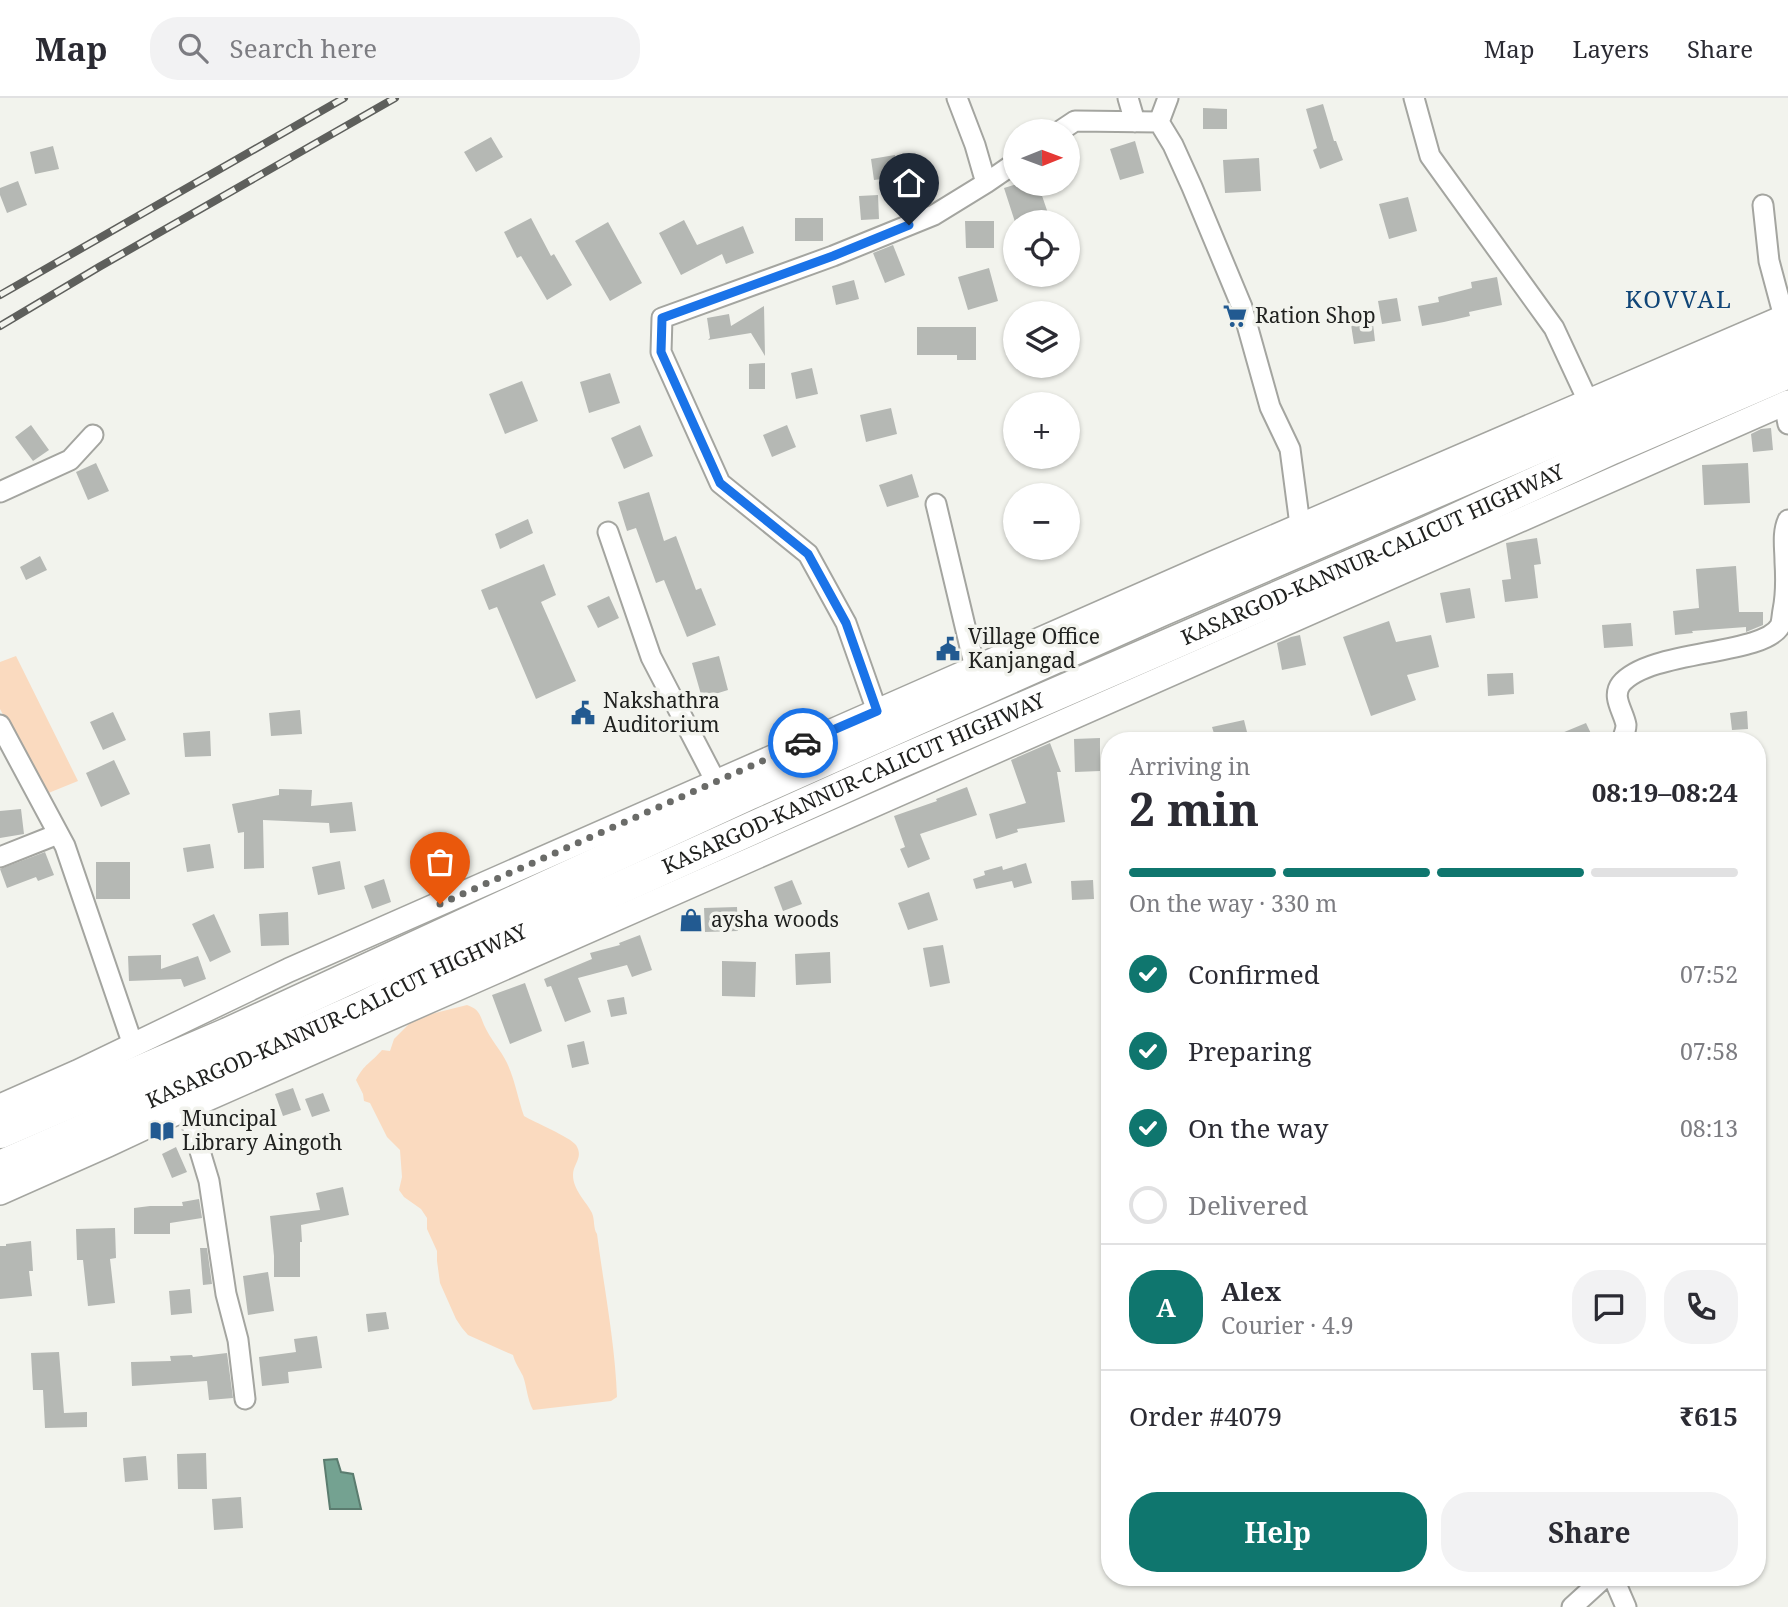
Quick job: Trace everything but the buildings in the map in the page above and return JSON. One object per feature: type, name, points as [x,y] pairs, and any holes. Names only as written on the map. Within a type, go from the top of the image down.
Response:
[{"type":"highway","name":"KASARGOD-KANNUR-CALICUT HIGHWAY","points":[[0,1132],[228,1034],[748,794],[1148,615],[1786,323]]},
{"type":"highway","name":"KASARGOD-KANNUR-CALICUT HIGHWAY","points":[[0,1167],[362,1008],[433,972],[897,763],[1429,532],[1612,448],[1788,372]]},
{"type":"street","points":[[957,98],[986,183]]},
{"type":"street","points":[[1128,98],[1135,122]]},
{"type":"street","points":[[1159,122],[1168,98]]},
{"type":"street","points":[[1414,98],[1430,156],[1554,328],[1588,401]]},
{"type":"street","points":[[1080,121],[1159,122]]},
{"type":"street","points":[[1159,122],[1192,187],[1242,307],[1270,407],[1290,449],[1300,525]]},
{"type":"street","points":[[877,711],[846,623],[808,554],[720,483],[661,352],[662,318],[833,256],[934,215],[1003,171]]},
{"type":"street","points":[[0,1106],[289,970],[1300,525],[1588,401],[1786,323],[1769,261],[1763,205]]},
{"type":"street","points":[[0,1194],[187,1108],[1787,410]]},
{"type":"street","points":[[0,492],[71,460],[93,435]]},
{"type":"street","points":[[936,505],[975,668]]},
{"type":"street","points":[[1625,732],[1626,723],[1617,694],[1619,687],[1633,675],[1646,668],[1703,653],[1744,646],[1765,638],[1780,626],[1785,599],[1784,535],[1788,520]]},
{"type":"street","points":[[608,532],[651,657],[716,782]]},
{"type":"street","points":[[0,725],[65,846],[133,1045]]},
{"type":"street","points":[[0,857],[58,834]]},
{"type":"street","points":[[187,1108],[209,1181],[226,1294],[238,1339],[245,1399]]},
{"type":"street","points":[[1572,1607],[1595,1586]]},
{"type":"street","points":[[1617,1586],[1626,1607]]},
{"type":"shaded area","points":[[16,656],[78,781],[46,794],[0,709],[0,662]]},
{"type":"shaded area","points":[[467,1005],[478,1013],[507,1063],[524,1116],[567,1138],[578,1150],[579,1157],[573,1171],[574,1180],[593,1216],[612,1335],[617,1397],[611,1401],[533,1410],[523,1376],[513,1355],[468,1335],[462,1328],[440,1283],[437,1251],[427,1229],[427,1218],[421,1209],[399,1190],[402,1177],[400,1150],[387,1137],[370,1103],[364,1101],[356,1080],[382,1050],[390,1051],[394,1039],[415,1018]]},
{"type":"shaded area","points":[[337,1459],[341,1472],[353,1474],[361,1509],[330,1509],[324,1460]]},
{"type":"railway","points":[[0,295],[344,98]]},
{"type":"railway","points":[[0,326],[395,98]]},
{"type":"way so far","points":[[440,904],[803,743]]},
{"type":"place","name":"Ration Shop","points":[[1235,316]]},
{"type":"place","name":"Village Office Kanjangad","points":[[948,649]]},
{"type":"place","name":"Nakshathra Auditorium","points":[[583,713]]},
{"type":"place","name":"aysha woods","points":[[691,920]]},
{"type":"place","name":"Muncipal Library Aingoth","points":[[162,1131]]},
{"type":"district","name":"KOVVAL","points":[[1679,300]]},
{"type":"route","points":[[803,743],[877,711],[846,623],[808,554],[720,483],[661,352],[662,318],[833,256],[909,225]]}]
